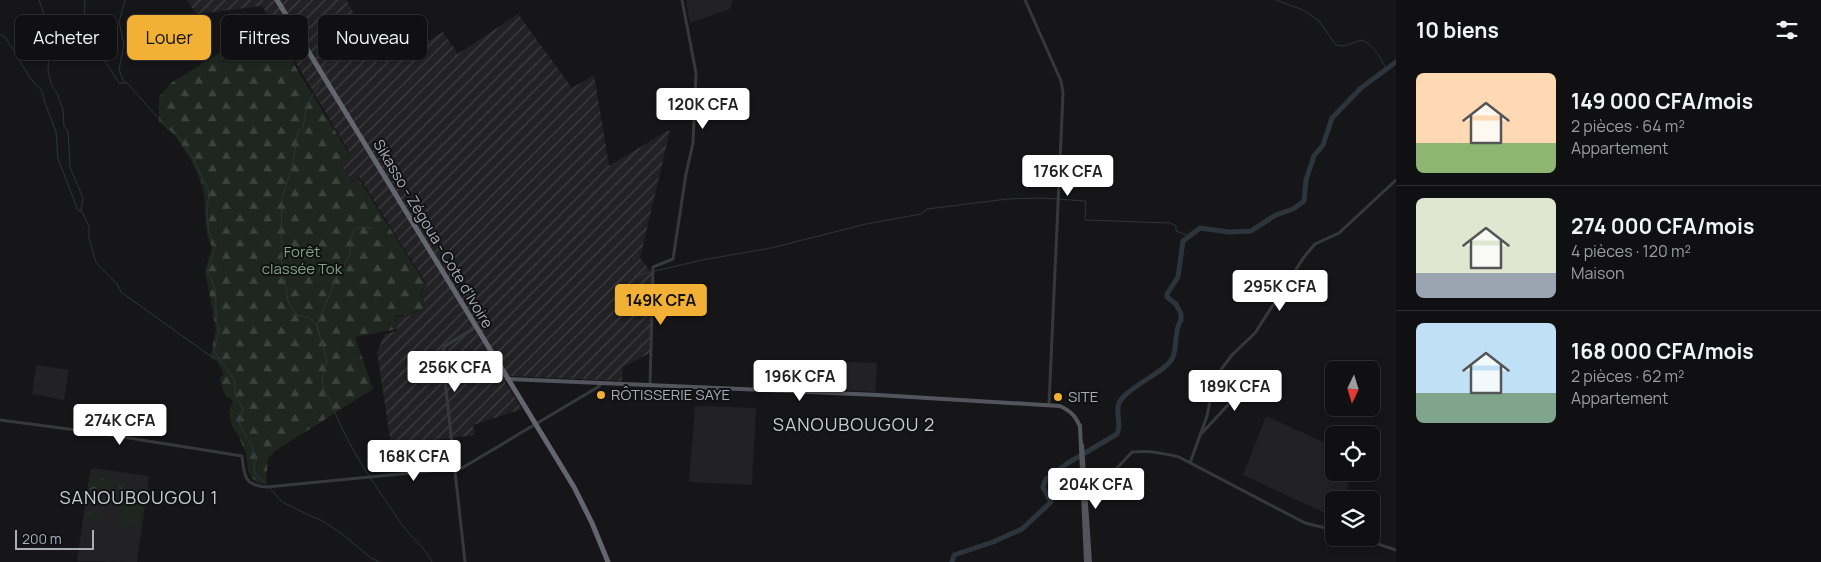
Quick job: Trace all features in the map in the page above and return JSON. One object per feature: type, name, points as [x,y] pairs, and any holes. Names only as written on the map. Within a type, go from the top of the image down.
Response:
[{"type":"highway","name":"Sikasso - Zégoua - Cote d'Ivoire","points":[[277,0],[581,502],[608,562]]},
{"type":"main road","points":[[507,379],[1060,406],[1070,411],[1076,417],[1080,426],[1086,562]]},
{"type":"main road","points":[[1084,501],[1090,562]]},
{"type":"street","points":[[650,385],[653,267],[673,259],[686,174],[693,144],[696,73],[682,0]]},
{"type":"street","points":[[1025,0],[1062,81],[1063,94],[1049,404]]},
{"type":"street","points":[[1190,463],[1202,434],[1214,382],[1232,355],[1260,326],[1304,257],[1316,244],[1339,233],[1396,180]]},
{"type":"street","points":[[465,562],[442,353],[445,346],[476,327]]},
{"type":"street","points":[[1202,434],[1253,378]]},
{"type":"street","points":[[0,420],[91,432],[242,456],[243,472],[250,483],[256,487],[269,487],[462,468],[602,383]]},
{"type":"street","points":[[1084,501],[1132,452],[1142,450],[1161,452],[1180,457],[1305,523],[1325,528]]},
{"type":"street","points":[[1380,545],[1396,550]]},
{"type":"shaded area","points":[[187,0],[346,0],[354,15],[318,15],[318,60],[427,60],[427,41],[443,32],[458,54],[518,14],[572,88],[594,75],[609,166],[670,131],[640,258],[652,273],[650,353],[623,367],[622,381],[511,376],[504,380],[522,409],[473,425],[475,435],[391,445],[377,352],[385,334],[397,331],[396,317],[408,316],[426,307],[421,294],[427,285],[359,177],[352,181],[339,163],[351,155],[294,60],[308,60],[308,15],[267,15],[262,6],[196,14]]},
{"type":"shaded area","points":[[686,0],[733,0],[730,9],[690,23]]},
{"type":"shaded area","points":[[845,362],[877,363],[875,392],[844,390]]},
{"type":"shaded area","points":[[36,365],[69,370],[64,400],[32,394]]},
{"type":"shaded area","points":[[695,406],[756,408],[752,485],[689,482]]},
{"type":"shaded area","points":[[1266,416],[1325,443],[1325,481],[1349,481],[1346,491],[1325,491],[1325,513],[1243,475]]},
{"type":"shaded area","points":[[93,468],[148,476],[149,478],[137,562],[77,561],[90,471]]},
{"type":"green space","name":"Forêt classée Tok","points":[[221,52],[221,60],[292,60],[350,155],[339,163],[352,182],[358,178],[426,285],[420,294],[426,307],[408,315],[395,316],[397,329],[355,337],[373,389],[275,451],[268,459],[266,483],[260,484],[252,478],[248,471],[246,454],[232,426],[229,412],[233,400],[227,397],[222,388],[220,378],[224,374],[216,360],[210,359],[216,329],[205,271],[212,247],[206,228],[203,187],[197,171],[183,147],[172,133],[159,122],[159,97],[171,83],[211,60]]},
{"type":"green space","points":[[90,477],[125,483],[122,492],[119,491],[119,487],[114,487],[113,490],[116,492],[116,497],[110,498],[106,493],[99,493],[99,487],[96,487],[95,491],[91,491],[88,487]]},
{"type":"green space","points":[[124,493],[143,496],[139,527],[120,525]]},
{"type":"green space","points":[[87,512],[103,515],[102,521],[86,518]]},
{"type":"waterway","points":[[39,0],[44,14],[45,33],[49,47],[48,72],[63,110],[64,126],[68,132],[70,167],[83,198],[81,209],[89,227],[89,238],[96,263],[117,284],[121,292],[209,355],[219,359]]},
{"type":"waterway","points":[[85,0],[84,19],[91,43],[96,47],[119,83],[127,83],[169,130],[175,132],[190,153],[209,191],[207,215],[209,233],[215,247],[207,272],[215,290],[219,330],[214,351],[235,381],[235,395],[243,409],[239,423],[253,449],[256,475],[267,485]]},
{"type":"waterway","points":[[124,82],[119,70],[124,44],[119,22],[125,0]]},
{"type":"waterway","points":[[1276,0],[1303,10],[1319,21],[1336,45],[1344,46],[1362,40],[1367,43],[1377,52],[1386,69]]},
{"type":"waterway","points":[[0,34],[6,38],[30,78],[42,91],[56,132],[58,159],[78,210],[81,211]]},
{"type":"waterway","points":[[323,68],[336,60]]},
{"type":"waterway","points":[[952,562],[954,555],[993,542],[1022,529],[1051,502],[1043,487],[1046,479],[1068,463],[1117,434],[1119,427],[1118,407],[1122,398],[1163,368],[1172,359],[1181,314],[1176,304],[1167,297],[1167,294],[1178,277],[1183,241],[1200,228],[1229,232],[1251,231],[1276,215],[1293,209],[1304,201],[1306,180],[1314,156],[1323,145],[1332,118],[1361,88],[1396,62]]},
{"type":"waterway","points":[[325,71],[328,77]]},
{"type":"waterway","points":[[317,326],[310,318],[297,315],[288,301],[283,265],[280,257],[283,247],[281,236],[282,198],[292,167],[298,132],[303,128],[306,110],[311,98],[323,81]]},
{"type":"waterway","points":[[655,271],[702,260],[771,248],[866,224],[921,214],[927,209],[1007,199],[1041,198],[1086,201],[1085,220],[1170,223],[1176,226],[1176,231],[1190,236]]},
{"type":"waterway","points":[[372,228],[360,227],[355,229],[351,237],[350,255],[336,279],[318,322],[317,326],[327,361],[322,378],[325,395],[329,398],[347,438],[369,477],[432,562]]},
{"type":"waterway","points":[[634,276],[651,272]]},
{"type":"waterway","points":[[270,488],[282,502],[319,519],[341,533],[371,558],[380,562]]},
{"type":"place","name":"RÔTISSERIE SAYE","points":[[601,395]]},
{"type":"place","name":"SITE","points":[[1058,397]]},
{"type":"district","name":"SANOUBOUGOU 2","points":[[854,425]]},
{"type":"district","name":"SANOUBOUGOU 1","points":[[139,498]]}]
